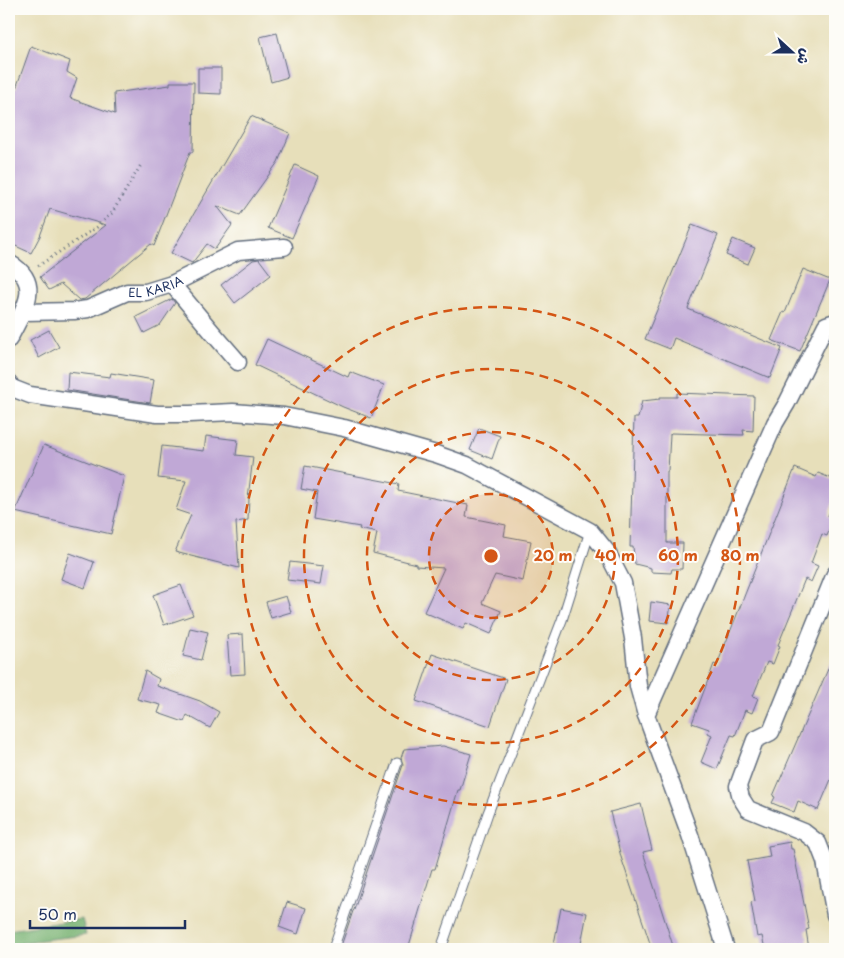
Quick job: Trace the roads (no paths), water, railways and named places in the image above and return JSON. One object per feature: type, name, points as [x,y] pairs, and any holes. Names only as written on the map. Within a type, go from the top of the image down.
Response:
[{"type":"street","name":"EL KARIA","points":[[24,312],[88,309],[127,292],[146,292],[172,284],[238,251],[284,247]]},
{"type":"street","points":[[9,264],[26,279],[28,294],[24,312],[9,339]]},
{"type":"street","points":[[172,284],[238,362]]},
{"type":"street","points":[[646,715],[775,423],[826,325],[835,322]]},
{"type":"street","points":[[9,383],[12,388],[30,395],[157,414],[233,412],[284,416],[344,428],[436,454],[467,466],[590,531],[607,552],[623,584],[633,638],[638,686],[646,715],[690,835],[726,949]]},
{"type":"street","points":[[835,574],[771,732],[755,740],[738,786],[741,798],[748,809],[804,832],[818,843],[825,861],[835,915]]},
{"type":"street","points":[[638,686],[661,680]]},
{"type":"lane","points":[[441,949],[488,812],[562,620],[590,531]]},
{"type":"lane","points":[[334,949],[397,763]]}]
